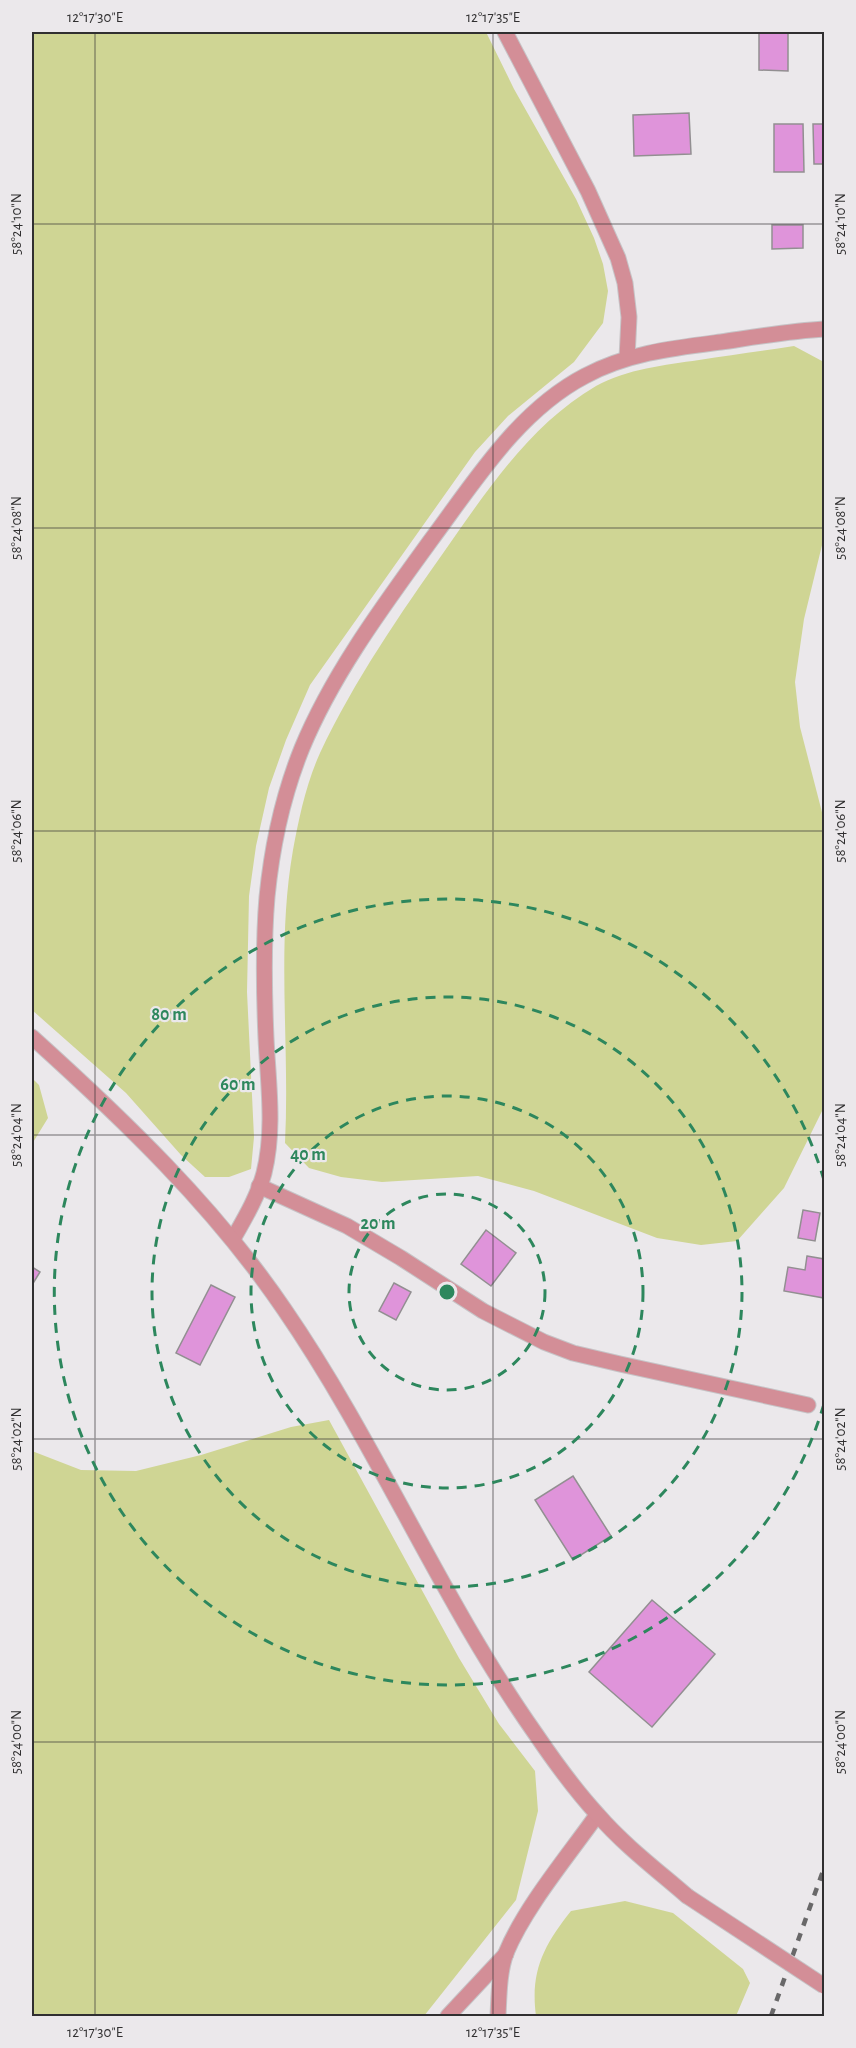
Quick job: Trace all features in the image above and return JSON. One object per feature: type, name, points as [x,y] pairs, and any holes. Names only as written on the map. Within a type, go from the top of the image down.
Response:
[{"type":"street","points":[[505,32],[588,191],[618,258],[625,283],[629,317],[627,358]]},
{"type":"street","points":[[233,1239],[264,1173],[269,1141],[265,992],[267,896],[274,848],[286,793],[303,747],[323,704],[353,653],[401,582],[490,460],[521,425],[582,377],[615,362],[651,352],[825,329]]},
{"type":"street","points":[[32,1037],[104,1102],[167,1165],[233,1239],[285,1310],[337,1394],[484,1656],[552,1757],[597,1815],[637,1854],[687,1896],[825,1986]]},
{"type":"street","points":[[259,1186],[347,1226],[483,1311],[544,1342],[601,1360],[808,1405]]},
{"type":"street","points":[[448,2016],[506,1954],[531,1908],[597,1815]]},
{"type":"street","points":[[498,2016],[506,1954]]},
{"type":"green space","points":[[32,32],[486,32],[514,89],[576,199],[594,238],[603,264],[608,291],[603,323],[574,362],[508,416],[475,452],[310,685],[286,740],[269,788],[256,846],[249,896],[247,992],[254,1137],[251,1169],[229,1177],[205,1177],[181,1155],[126,1093],[32,1010]]},
{"type":"green space","points":[[794,346],[822,361],[824,366],[824,537],[804,619],[795,682],[800,727],[824,820],[824,1107],[784,1188],[737,1241],[701,1245],[657,1238],[534,1191],[478,1176],[382,1182],[341,1177],[309,1168],[285,1143],[284,959],[288,886],[304,801],[320,753],[378,648],[462,526],[512,459],[531,438],[573,401],[608,380],[646,368]]},
{"type":"green space","points":[[32,1078],[39,1085],[48,1118],[32,1144]]},
{"type":"green space","points":[[329,1420],[459,1658],[499,1724],[535,1771],[538,1811],[516,1900],[424,2016],[32,2016],[32,1451],[81,1470],[136,1471],[201,1455],[291,1427]]},
{"type":"green space","points":[[625,1901],[673,1913],[743,1969],[750,1983],[736,2016],[536,2016],[535,1985],[541,1959],[553,1935],[571,1911]]},
{"type":"building","points":[[759,32],[788,32],[788,71],[759,70]]},
{"type":"building","points":[[689,113],[691,154],[634,156],[633,115]]},
{"type":"building","points":[[774,124],[803,124],[804,172],[774,172]]},
{"type":"building","points":[[813,124],[824,124],[824,164],[814,164]]},
{"type":"building","points":[[772,225],[803,225],[803,248],[772,249]]},
{"type":"building","points":[[803,1210],[820,1213],[815,1241],[798,1238]]},
{"type":"building","points":[[486,1230],[516,1253],[491,1286],[461,1264]]},
{"type":"building","points":[[807,1256],[824,1259],[824,1298],[784,1291],[788,1267],[805,1270]]},
{"type":"building","points":[[32,1267],[40,1272],[32,1285]]},
{"type":"building","points":[[394,1283],[411,1292],[396,1320],[379,1311]]},
{"type":"building","points":[[211,1285],[235,1297],[200,1365],[176,1353]]},
{"type":"building","points":[[573,1476],[611,1536],[573,1560],[535,1500]]},
{"type":"building","points":[[652,1600],[715,1654],[652,1727],[589,1672]]},
{"type":"railway","points":[[771,2016],[824,1868]]}]
